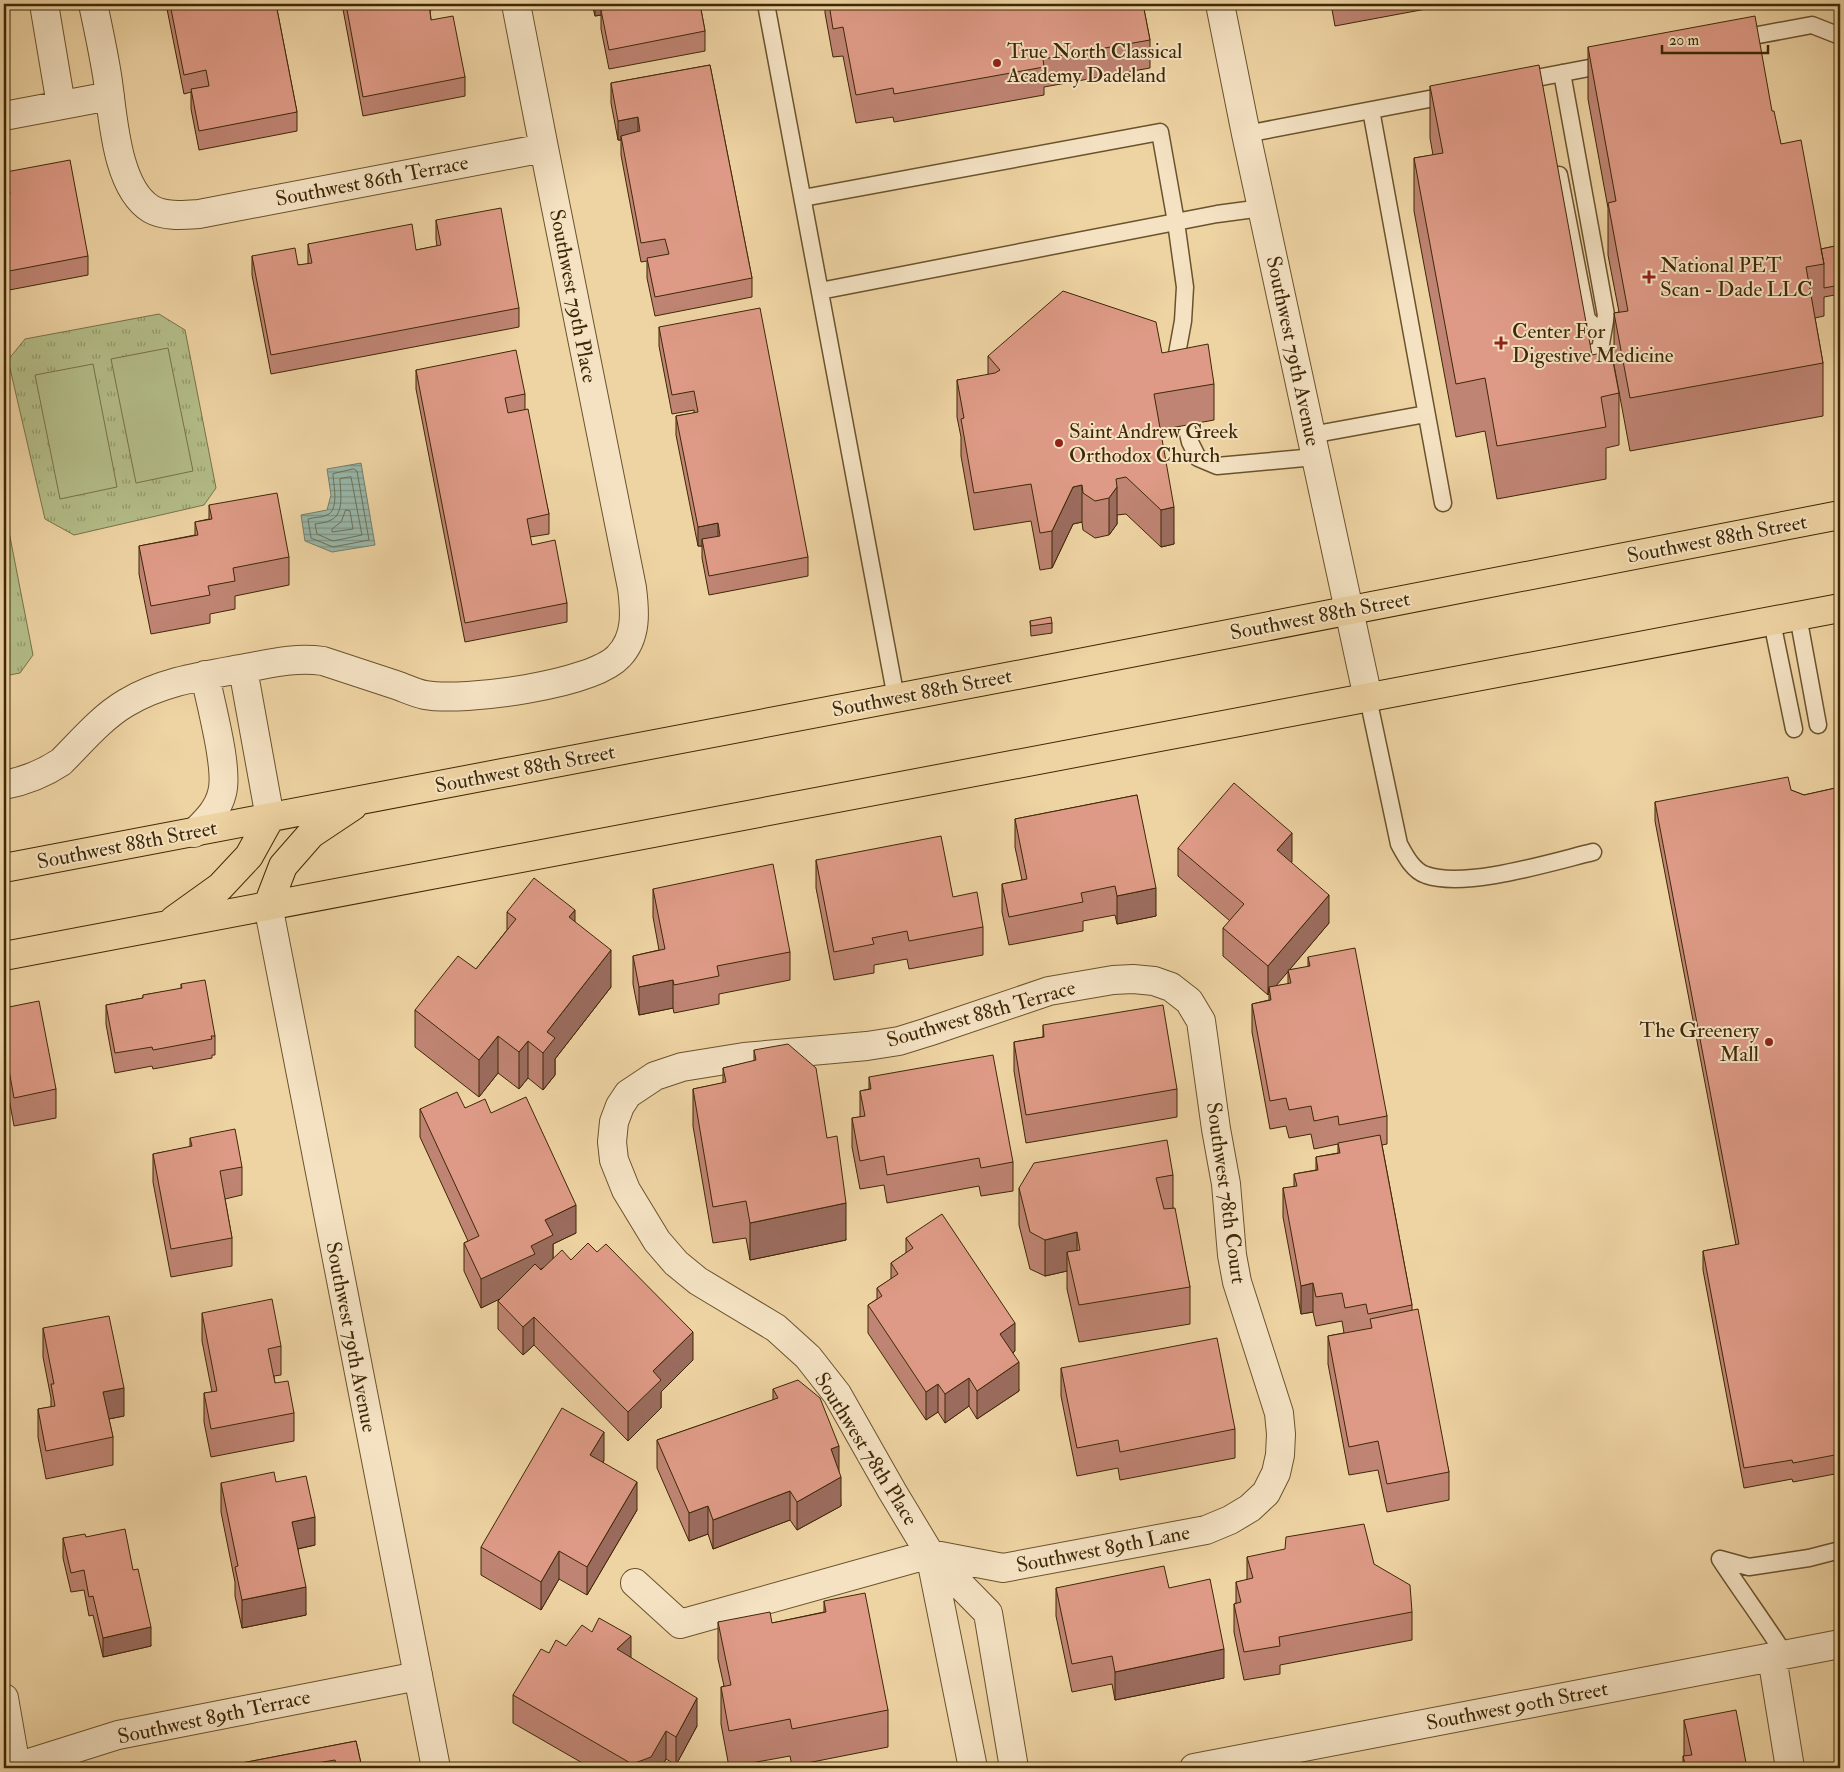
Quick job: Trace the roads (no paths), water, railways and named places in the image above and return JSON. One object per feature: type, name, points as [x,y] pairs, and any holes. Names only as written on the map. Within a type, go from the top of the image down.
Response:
[{"type":"main road","name":"Southwest 88th Street","points":[[4,868],[194,833],[1840,515]]},
{"type":"main road","points":[[4,956],[1840,608]]},
{"type":"main road","points":[[268,905],[283,866],[311,834],[362,800]]},
{"type":"main road","points":[[167,925],[220,887],[249,856],[270,818]]},
{"type":"street","points":[[44,4],[61,105]]},
{"type":"street","name":"Southwest 86th Terrace","points":[[93,4],[119,156],[137,196],[145,204],[159,212],[180,215],[200,214],[544,148]]},
{"type":"street","name":"Southwest 79th Place","points":[[4,785],[33,777],[51,769],[61,762],[113,712],[137,697],[164,686],[205,675],[289,660],[316,660],[424,694],[448,697],[476,696],[566,681],[594,672],[618,657],[631,636],[634,625],[632,588],[516,4]]},
{"type":"street","name":"Southwest 79th Avenue","points":[[1220,4],[1246,134],[1368,698]]},
{"type":"street","points":[[4,116],[110,96]]},
{"type":"street","points":[[243,669],[270,818]]},
{"type":"street","points":[[194,833],[209,819],[217,807],[223,792],[224,778],[205,675]]},
{"type":"street","name":"Southwest 79th Avenue","points":[[268,905],[436,1768]]},
{"type":"street","name":"Southwest 88th Terrace","points":[[614,1160],[612,1142],[614,1122],[620,1106],[628,1094],[642,1084],[668,1071],[744,1057],[867,1046],[898,1041],[1049,991],[1099,982],[1133,979],[1154,981],[1171,987]]},
{"type":"street","name":"Southwest 78th Court","points":[[1171,987],[1189,1001],[1201,1021],[1216,1129],[1226,1184],[1236,1282],[1279,1413],[1280,1455],[1276,1473],[1266,1493]]},
{"type":"street","name":"Southwest 78th Place","points":[[614,1160],[626,1190],[640,1216],[656,1241],[676,1262],[698,1281],[776,1328],[808,1357],[838,1394],[892,1491],[930,1554]]},
{"type":"street","name":"Southwest 89th Lane","points":[[635,1583],[680,1624],[930,1554],[1003,1568],[1206,1530],[1230,1520],[1250,1508],[1266,1493]]},
{"type":"street","points":[[930,1554],[973,1768]]},
{"type":"street","points":[[930,1554],[988,1613],[1014,1768]]},
{"type":"street","name":"Southwest 90th Street","points":[[1194,1768],[1840,1644]]},
{"type":"street","points":[[1778,1656],[1790,1768]]},
{"type":"street","name":"Southwest 89th Terrace","points":[[14,1768],[118,1736],[418,1676]]},
{"type":"street","points":[[4,1698],[14,1768]]},
{"type":"lane","points":[[766,4],[896,698]]},
{"type":"lane","points":[[1725,41],[1812,25],[1840,36]]},
{"type":"lane","points":[[1502,85],[1629,60]]},
{"type":"lane","points":[[1562,73],[1606,315],[1600,350],[1583,356]]},
{"type":"lane","points":[[1540,78],[1543,96]]},
{"type":"lane","points":[[1246,134],[1465,92]]},
{"type":"lane","points":[[1371,110],[1443,503]]},
{"type":"lane","points":[[802,198],[1160,132],[1185,287],[1183,321],[1174,371],[1190,442],[1198,458],[1217,466],[1313,446],[1426,414]]},
{"type":"lane","points":[[1557,163],[1587,319],[1602,334]]},
{"type":"lane","points":[[820,291],[1176,222],[1262,208]]},
{"type":"lane","points":[[1798,616],[1818,725]]},
{"type":"lane","points":[[1772,622],[1794,729]]},
{"type":"lane","points":[[1368,698],[1399,844],[1410,863],[1425,875],[1452,879],[1483,877],[1593,852]]},
{"type":"lane","points":[[1778,1656],[1760,1615],[1720,1559],[1750,1567],[1809,1558],[1840,1550]]},
{"type":"water","points":[[361,463],[375,545],[332,552],[305,541],[301,515],[327,510],[331,495],[327,469]]},
{"type":"place","name":"True North Classical Academy Dadeland","points":[[997,63]]},
{"type":"place","name":"National PET Scan - Dade LLC","points":[[1649,277]]},
{"type":"place","name":"Center For Digestive Medicine","points":[[1501,343]]},
{"type":"place","name":"Saint Andrew Greek Orthodox Church","points":[[1059,443]]},
{"type":"place","name":"The Greenery Mall","points":[[1769,1042]]}]
